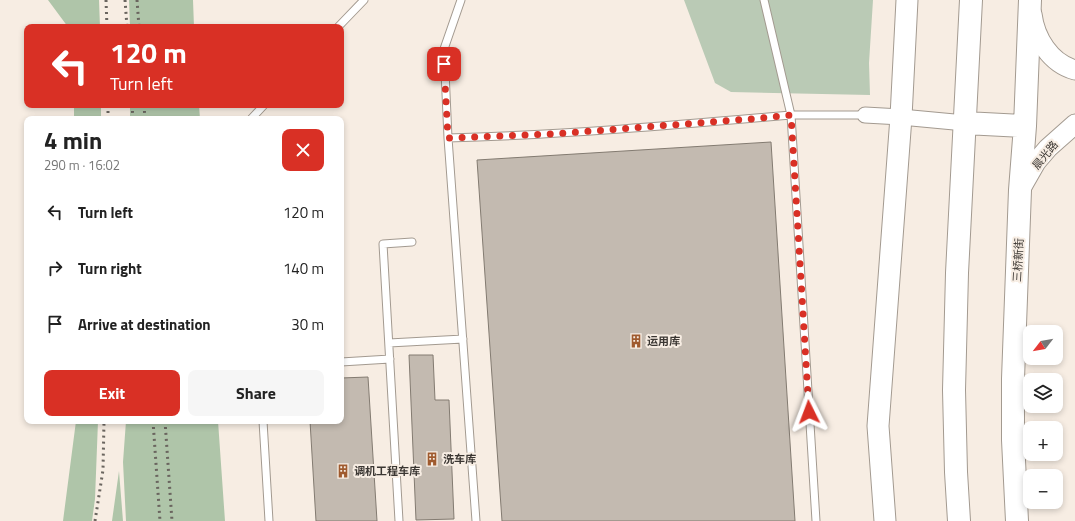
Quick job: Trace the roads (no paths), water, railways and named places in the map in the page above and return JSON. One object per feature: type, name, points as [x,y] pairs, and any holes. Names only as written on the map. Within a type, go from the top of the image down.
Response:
[{"type":"highway","points":[[959,521],[954,390],[957,273],[971,0]]},
{"type":"highway","name":"三桥新街","points":[[1017,521],[1013,440],[1013,379],[1020,190],[1025,126],[1030,0]]},
{"type":"highway","points":[[965,123],[1025,126]]},
{"type":"main road","points":[[885,521],[878,426],[901,117],[907,0]]},
{"type":"street","points":[[1030,0],[1035,29],[1044,47],[1055,59],[1065,66],[1075,70]]},
{"type":"street","points":[[865,116],[901,117],[965,123]]},
{"type":"street","name":"晨光路","points":[[1020,190],[1048,148],[1075,124]]},
{"type":"lane","points":[[341,24],[364,0]]},
{"type":"lane","points":[[461,0],[444,49],[448,138],[476,521]]},
{"type":"lane","points":[[764,0],[791,115],[816,521]]},
{"type":"lane","points":[[254,116],[261,108]]},
{"type":"lane","points":[[448,138],[553,134],[791,115],[865,116]]},
{"type":"lane","points":[[399,521],[383,244],[412,242]]},
{"type":"lane","points":[[389,343],[463,339]]},
{"type":"lane","points":[[344,362],[390,359]]},
{"type":"lane","points":[[262,424],[268,521]]},
{"type":"railway","points":[[106,0],[107,24]]},
{"type":"railway","points":[[125,0],[127,24]]},
{"type":"railway","points":[[137,0],[139,24]]},
{"type":"railway","points":[[108,108],[108,116]]},
{"type":"railway","points":[[132,108],[133,116]]},
{"type":"railway","points":[[144,108],[145,116]]},
{"type":"railway","points":[[95,521],[103,470],[104,424]]},
{"type":"railway","points":[[153,424],[160,521]]},
{"type":"railway","points":[[165,424],[172,521]]},
{"type":"place","name":"运用库","points":[[636,341]]},
{"type":"place","name":"洗车库","points":[[432,459]]},
{"type":"place","name":"调机工程车库","points":[[343,471]]}]
